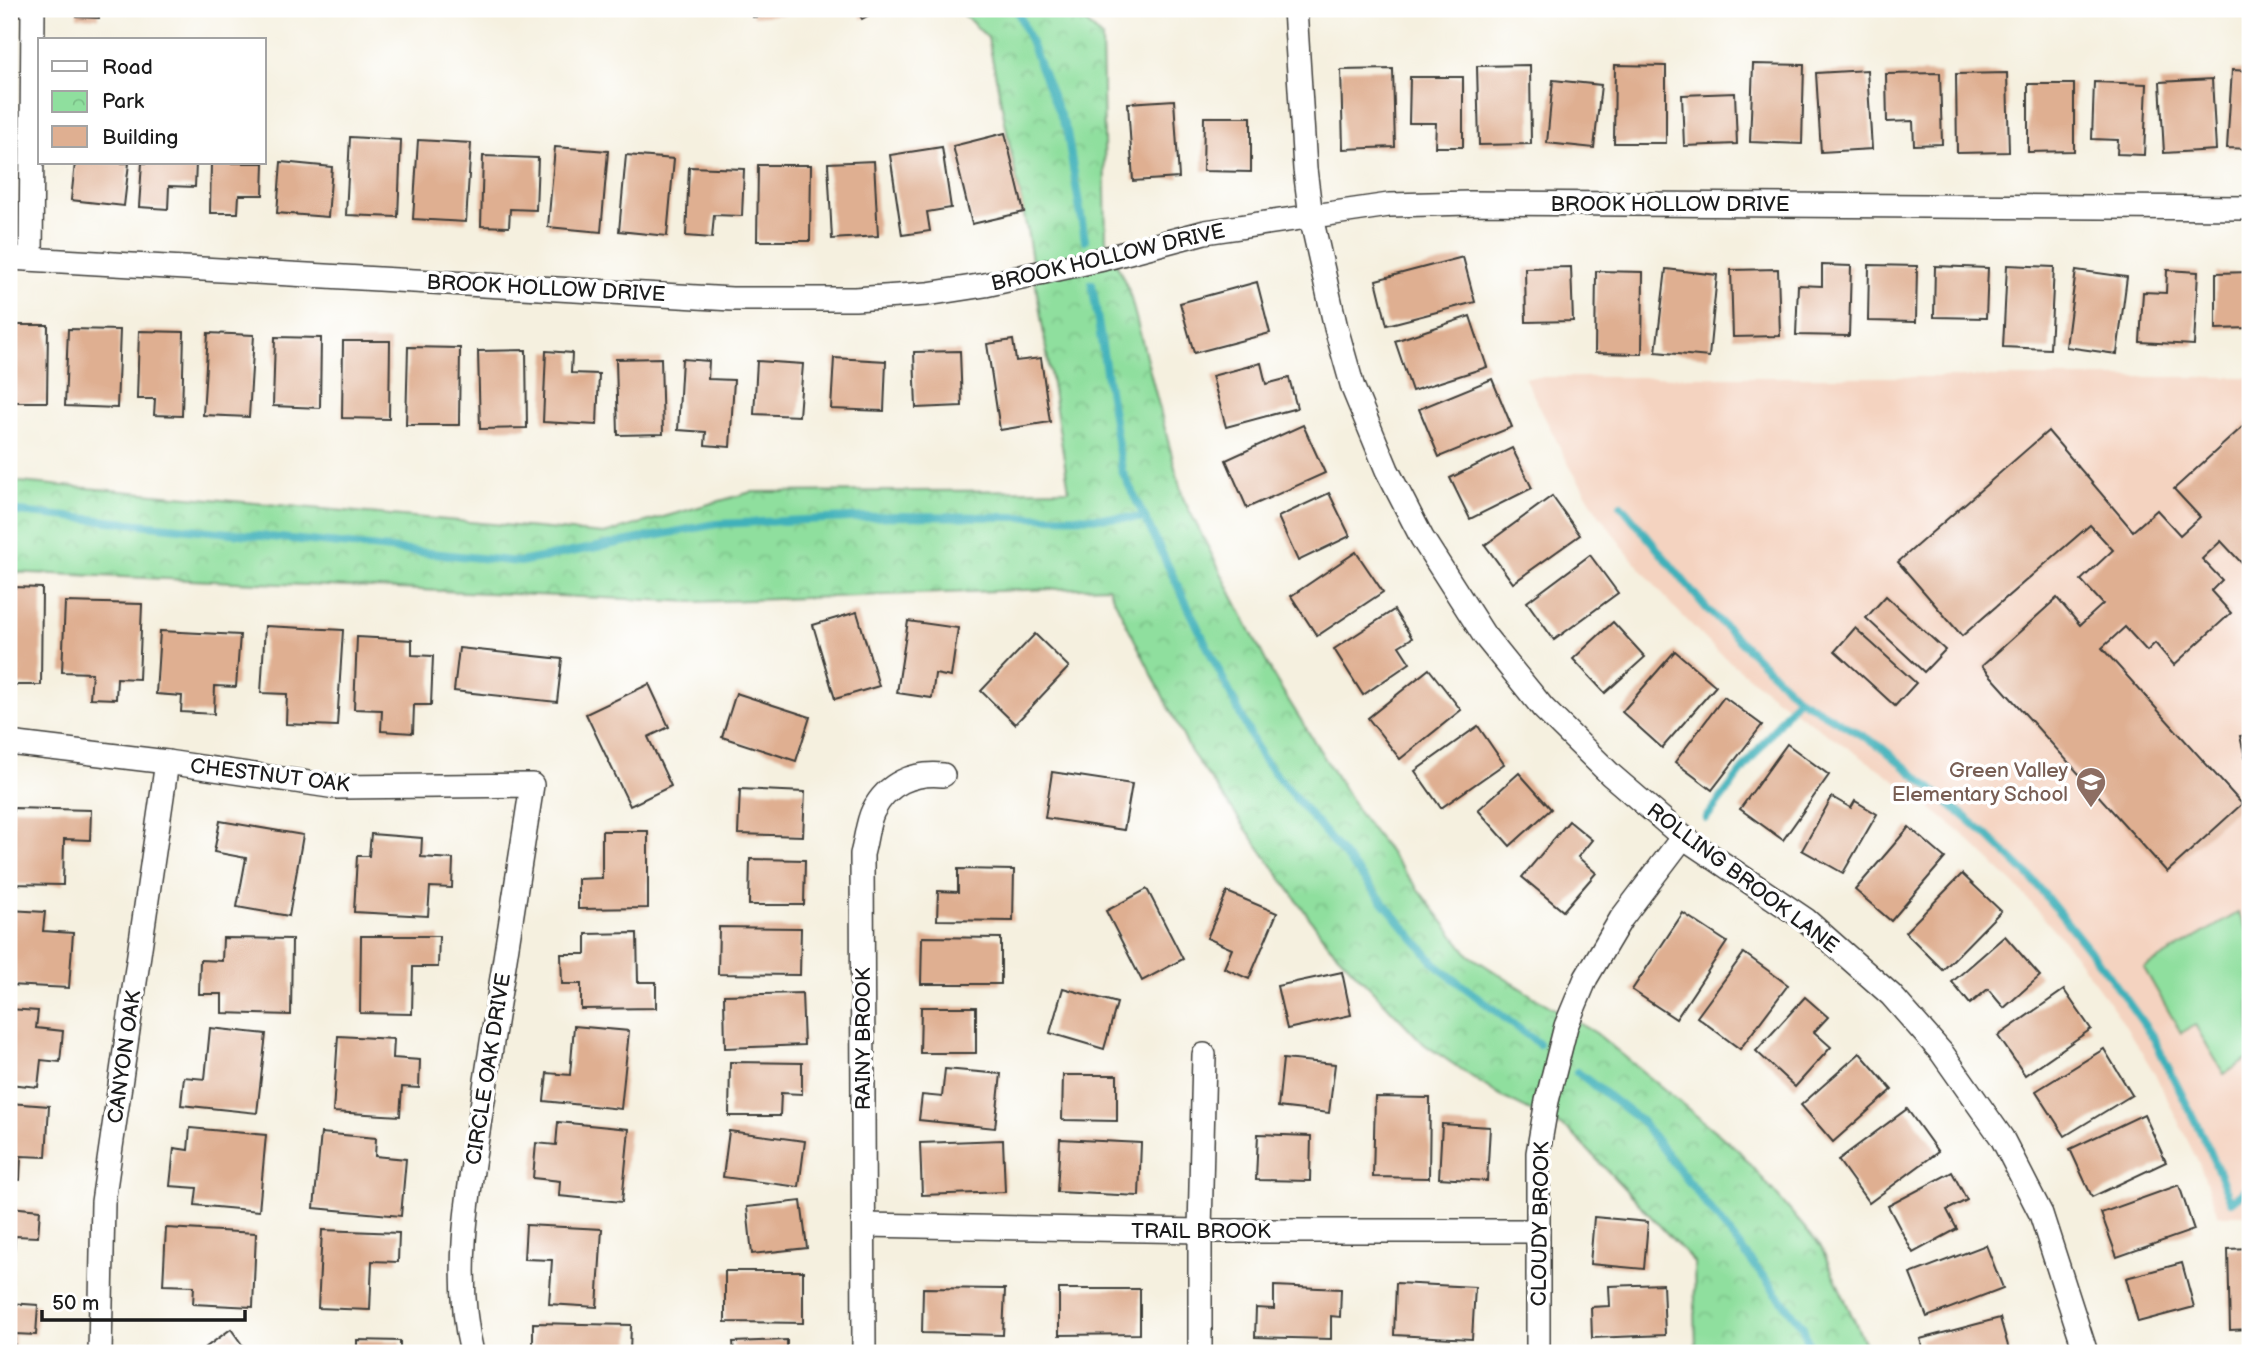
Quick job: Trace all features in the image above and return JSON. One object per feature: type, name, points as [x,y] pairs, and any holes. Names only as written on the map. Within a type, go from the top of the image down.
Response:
[{"type":"street","points":[[20,258],[33,9]]},
{"type":"street","name":"ROLLING BROOK LANE","points":[[1295,9],[1305,169],[1311,217],[1336,328],[1353,388],[1387,470],[1422,538],[1484,635],[1544,708],[1611,775],[1683,838],[1806,920],[1891,995],[1942,1053],[2002,1138],[2041,1214],[2086,1353]]},
{"type":"street","name":"BROOK HOLLOW DRIVE","points":[[20,258],[732,299],[855,299],[927,294],[985,285],[1103,259],[1205,232],[1389,205],[1470,202],[2250,208]]},
{"type":"street","name":"CHESTNUT OAK","points":[[9,743],[167,762],[336,787],[532,785]]},
{"type":"street","name":"CANYON OAK","points":[[100,1353],[103,1202],[167,762]]},
{"type":"street","name":"RAINY BROOK","points":[[864,1353],[862,854],[873,811],[887,792],[905,778],[929,773],[943,775]]},
{"type":"street","name":"CIRCLE OAK DRIVE","points":[[472,1353],[462,1270],[469,1196],[532,785]]},
{"type":"street","name":"CLOUDY BROOK","points":[[1538,1353],[1538,1153],[1547,1101],[1566,1026],[1586,978],[1621,919],[1683,838]]},
{"type":"street","points":[[1200,1353],[1204,1055]]},
{"type":"street","name":"TRAIL BROOK","points":[[864,1225],[1200,1231],[1538,1231]]},
{"type":"shaded area","name":"Green Valley Elementary School","points":[[1524,377],[2250,377],[2250,1215],[2218,1215],[2200,1166],[2155,1074],[2119,1016],[2071,950],[2020,890],[1961,833],[1902,785],[1774,697],[1718,652],[1670,603],[1628,554],[1598,513],[1570,467]]},
{"type":"green space","points":[[958,9],[1073,9],[1102,38],[1106,240],[1129,291],[1183,498],[1274,677],[1359,813],[1469,955],[1596,1033],[1739,1151],[1821,1247],[1869,1353],[1696,1353],[1694,1262],[1569,1130],[1500,1096],[1424,1044],[1329,945],[1191,752],[1108,587],[695,602],[9,572],[9,481],[604,534],[751,492],[1069,490],[1027,230],[988,38]]},
{"type":"green space","points":[[2238,913],[2250,935],[2250,1058],[2224,1074],[2195,1025],[2181,1033],[2144,968]]},
{"type":"building","points":[[77,9],[99,9],[99,18],[77,17]]},
{"type":"building","points":[[504,9],[504,13],[445,11]]},
{"type":"building","points":[[752,9],[805,9],[806,12],[753,17]]},
{"type":"building","points":[[856,9],[880,9],[862,19]]},
{"type":"building","points":[[1810,9],[1851,9],[1851,11],[1810,13]]},
{"type":"building","points":[[1753,64],[1804,65],[1802,144],[1750,142]]},
{"type":"building","points":[[1530,65],[1531,144],[1479,145],[1477,66]]},
{"type":"building","points":[[1615,65],[1666,66],[1666,143],[1614,143]]},
{"type":"building","points":[[1393,69],[1395,147],[1343,149],[1341,70]]},
{"type":"building","points":[[1867,70],[1872,149],[1821,152],[1816,73]]},
{"type":"building","points":[[2232,70],[2250,71],[2250,149],[2227,148]]},
{"type":"building","points":[[1940,73],[1942,144],[1914,145],[1913,121],[1887,122],[1886,74]]},
{"type":"building","points":[[2007,73],[2009,152],[1957,153],[1956,74]]},
{"type":"building","points":[[1410,77],[1463,77],[1463,147],[1435,147],[1436,123],[1409,123]]},
{"type":"building","points":[[2212,79],[2216,150],[2164,153],[2160,82]]},
{"type":"building","points":[[1553,80],[1601,85],[1594,148],[1547,143]]},
{"type":"building","points":[[2094,82],[2147,84],[2144,155],[2117,154],[2118,140],[2092,139]]},
{"type":"building","points":[[2028,84],[2074,84],[2074,151],[2028,152]]},
{"type":"building","points":[[1735,93],[1737,144],[1684,146],[1682,95]]},
{"type":"building","points":[[1174,100],[1179,178],[1133,181],[1128,103]]},
{"type":"building","points":[[1204,117],[1251,117],[1251,172],[1203,171]]},
{"type":"building","points":[[1005,133],[1024,212],[972,224],[953,146]]},
{"type":"building","points":[[350,137],[401,140],[398,217],[346,215]]},
{"type":"building","points":[[418,140],[471,143],[466,222],[413,219]]},
{"type":"building","points":[[555,147],[608,151],[601,232],[548,227]]},
{"type":"building","points":[[942,147],[951,208],[927,212],[930,231],[902,235],[890,155]]},
{"type":"building","points":[[626,155],[674,159],[667,236],[619,231]]},
{"type":"building","points":[[483,156],[538,158],[536,210],[510,209],[509,227],[481,226]]},
{"type":"building","points":[[874,161],[878,236],[832,239],[828,163]]},
{"type":"building","points":[[281,162],[332,167],[328,217],[277,213]]},
{"type":"building","points":[[75,164],[129,164],[124,206],[71,200]]},
{"type":"building","points":[[142,164],[196,164],[195,187],[169,186],[168,209],[139,207]]},
{"type":"building","points":[[211,164],[264,164],[263,195],[239,195],[238,213],[210,213]]},
{"type":"building","points":[[758,165],[811,165],[810,241],[757,241]]},
{"type":"building","points":[[689,167],[744,169],[742,216],[714,215],[712,238],[686,236]]},
{"type":"building","points":[[1463,257],[1475,302],[1387,325],[1376,280]]},
{"type":"building","points":[[1822,265],[1851,266],[1849,336],[1796,335],[1798,285],[1822,286]]},
{"type":"building","points":[[1869,265],[1917,266],[1916,322],[1868,321]]},
{"type":"building","points":[[2007,265],[2054,267],[2050,349],[2003,347]]},
{"type":"building","points":[[1935,266],[1988,268],[1986,318],[1934,317]]},
{"type":"building","points":[[1571,267],[1573,321],[1526,322],[1525,268]]},
{"type":"building","points":[[1666,269],[1717,275],[1709,357],[1656,352]]},
{"type":"building","points":[[1778,269],[1780,336],[1733,337],[1731,270]]},
{"type":"building","points":[[2076,270],[2127,277],[2117,354],[2066,347]]},
{"type":"building","points":[[2167,270],[2198,272],[2194,345],[2140,342],[2143,292],[2166,293]]},
{"type":"building","points":[[1596,271],[1643,272],[1642,354],[1595,353]]},
{"type":"building","points":[[2250,272],[2250,328],[2216,329],[2216,273]]},
{"type":"building","points":[[1257,282],[1270,333],[1194,353],[1180,303]]},
{"type":"building","points":[[1470,316],[1487,367],[1412,391],[1395,341]]},
{"type":"building","points":[[9,325],[48,325],[47,402],[9,402]]},
{"type":"building","points":[[68,329],[120,330],[117,408],[65,406]]},
{"type":"building","points":[[139,331],[184,332],[182,416],[154,415],[155,399],[137,399]]},
{"type":"building","points":[[208,333],[254,335],[249,417],[203,415]]},
{"type":"building","points":[[275,337],[321,338],[320,408],[273,406]]},
{"type":"building","points":[[1013,340],[1016,361],[1041,358],[1050,422],[1000,430],[987,344]]},
{"type":"building","points":[[343,341],[390,341],[389,419],[342,418]]},
{"type":"building","points":[[408,347],[460,348],[459,425],[406,425]]},
{"type":"building","points":[[526,350],[527,428],[480,429],[478,351]]},
{"type":"building","points":[[546,351],[572,353],[571,373],[599,374],[597,425],[543,422]]},
{"type":"building","points":[[960,351],[962,406],[916,408],[914,352]]},
{"type":"building","points":[[661,358],[663,434],[618,435],[616,359]]},
{"type":"building","points":[[834,358],[886,361],[884,411],[831,409]]},
{"type":"building","points":[[682,359],[709,361],[708,379],[734,380],[730,447],[705,445],[706,432],[678,430]]},
{"type":"building","points":[[757,361],[803,364],[799,416],[754,414]]},
{"type":"building","points":[[1261,363],[1266,384],[1289,378],[1297,408],[1226,427],[1212,376]]},
{"type":"building","points":[[1492,379],[1512,427],[1439,457],[1419,409]]},
{"type":"building","points":[[2250,420],[2250,572],[2221,541],[2202,559],[2222,580],[2211,591],[2231,613],[2174,665],[2155,643],[2147,651],[2125,627],[2102,648],[2242,804],[2167,872],[1982,666],[2057,598],[2080,625],[2103,604],[2081,580],[2113,550],[2090,525],[1962,636],[1898,562],[2048,431],[2133,531],[2157,510],[2180,535],[2200,517],[2174,489]]},
{"type":"building","points":[[1303,425],[1325,473],[1247,508],[1226,460]]},
{"type":"building","points":[[1512,448],[1532,488],[1470,519],[1450,478]]},
{"type":"building","points":[[1329,493],[1350,536],[1298,561],[1278,517]]},
{"type":"building","points":[[1552,496],[1580,535],[1513,583],[1485,545]]},
{"type":"building","points":[[1356,552],[1383,592],[1317,636],[1291,596]]},
{"type":"building","points":[[1590,555],[1618,593],[1554,640],[1527,602]]},
{"type":"building","points":[[13,587],[42,588],[41,685],[9,685],[9,606],[13,606]]},
{"type":"building","points":[[1886,596],[1945,650],[1924,672],[1866,618]]},
{"type":"building","points":[[65,602],[142,604],[139,679],[117,678],[116,699],[90,698],[92,673],[62,672]]},
{"type":"building","points":[[1394,610],[1412,638],[1399,646],[1410,663],[1363,695],[1334,649]]},
{"type":"building","points":[[857,612],[879,686],[835,699],[813,625]]},
{"type":"building","points":[[908,621],[958,628],[951,677],[935,674],[932,698],[897,693]]},
{"type":"building","points":[[1613,622],[1645,657],[1605,693],[1573,659]]},
{"type":"building","points":[[265,626],[343,630],[337,726],[286,724],[287,694],[261,693]]},
{"type":"building","points":[[1855,628],[1916,683],[1895,706],[1835,651]]},
{"type":"building","points":[[160,631],[240,635],[236,687],[215,686],[214,714],[181,712],[182,696],[156,694]]},
{"type":"building","points":[[1035,634],[1069,667],[1015,724],[981,691]]},
{"type":"building","points":[[357,637],[412,640],[412,655],[433,656],[431,705],[414,705],[413,733],[381,731],[382,710],[354,709]]},
{"type":"building","points":[[459,648],[562,659],[557,702],[454,691]]},
{"type":"building","points":[[1675,651],[1716,686],[1662,748],[1622,712]]},
{"type":"building","points":[[1429,669],[1461,710],[1400,759],[1368,718]]},
{"type":"building","points":[[649,684],[669,727],[648,737],[671,786],[630,806],[586,714]]},
{"type":"building","points":[[736,693],[810,717],[796,761],[722,737]]},
{"type":"building","points":[[1724,697],[1762,725],[1712,790],[1675,762]]},
{"type":"building","points":[[1478,726],[1504,764],[1441,808],[1415,771]]},
{"type":"building","points":[[2250,734],[2250,774],[2249,774],[2240,736]]},
{"type":"building","points":[[1787,744],[1829,775],[1783,840],[1740,809]]},
{"type":"building","points":[[1052,772],[1132,784],[1124,830],[1045,818]]},
{"type":"building","points":[[1519,773],[1551,809],[1510,846],[1478,810]]},
{"type":"building","points":[[740,789],[805,792],[803,836],[738,834]]},
{"type":"building","points":[[1832,797],[1851,808],[1855,801],[1877,814],[1843,873],[1802,850]]},
{"type":"building","points":[[13,808],[91,810],[90,840],[64,839],[63,885],[11,884]]},
{"type":"building","points":[[220,821],[303,835],[289,916],[237,907],[246,858],[214,852]]},
{"type":"building","points":[[1569,821],[1592,840],[1578,857],[1596,873],[1563,911],[1522,877]]},
{"type":"building","points":[[1909,827],[1945,858],[1891,921],[1855,890]]},
{"type":"building","points":[[602,831],[648,831],[648,908],[578,909],[578,879],[602,878]]},
{"type":"building","points":[[371,834],[422,838],[421,857],[453,859],[452,888],[430,887],[428,916],[354,912],[357,856],[369,856]]},
{"type":"building","points":[[750,859],[805,860],[804,905],[749,905]]},
{"type":"building","points":[[958,869],[1014,870],[1013,921],[937,920],[938,891],[958,892]]},
{"type":"building","points":[[1962,874],[2001,911],[1943,970],[1905,932]]},
{"type":"building","points":[[1147,889],[1183,959],[1142,981],[1106,911]]},
{"type":"building","points":[[1227,892],[1277,913],[1249,979],[1224,968],[1232,949],[1207,938]]},
{"type":"building","points":[[9,910],[45,912],[43,931],[73,933],[69,988],[9,985]]},
{"type":"building","points":[[1683,913],[1727,942],[1676,1019],[1632,990]]},
{"type":"building","points":[[719,927],[801,928],[800,975],[718,974]]},
{"type":"building","points":[[637,933],[638,982],[656,982],[656,1008],[581,1009],[581,984],[562,984],[561,954],[586,954],[586,934]]},
{"type":"building","points":[[361,936],[439,936],[438,967],[413,967],[412,1014],[360,1013]]},
{"type":"building","points":[[2005,936],[2040,976],[2004,1008],[1988,989],[1970,1004],[1952,982]]},
{"type":"building","points":[[922,937],[1001,938],[1001,984],[921,984]]},
{"type":"building","points":[[223,938],[292,939],[291,1015],[222,1013],[222,994],[199,994],[200,960],[222,961]]},
{"type":"building","points":[[1744,953],[1788,985],[1740,1049],[1697,1017]]},
{"type":"building","points":[[1342,972],[1351,1015],[1287,1029],[1277,986]]},
{"type":"building","points":[[1063,988],[1117,1003],[1104,1049],[1050,1033]]},
{"type":"building","points":[[2064,990],[2091,1029],[2025,1075],[1998,1036]]},
{"type":"building","points":[[802,993],[804,1045],[725,1048],[724,995]]},
{"type":"building","points":[[1805,997],[1828,1017],[1814,1032],[1831,1047],[1795,1087],[1756,1051]]},
{"type":"building","points":[[921,1007],[976,1007],[976,1053],[920,1053]]},
{"type":"building","points":[[9,1009],[38,1011],[36,1028],[63,1031],[60,1062],[41,1060],[38,1087],[9,1084]]},
{"type":"building","points":[[574,1026],[629,1031],[621,1109],[544,1101],[547,1073],[570,1075]]},
{"type":"building","points":[[210,1028],[266,1034],[257,1113],[181,1105],[184,1077],[205,1079]]},
{"type":"building","points":[[338,1036],[394,1039],[393,1058],[420,1060],[419,1088],[402,1087],[400,1116],[333,1112]]},
{"type":"building","points":[[2104,1049],[2132,1095],[2065,1136],[2036,1091]]},
{"type":"building","points":[[1860,1053],[1892,1090],[1833,1142],[1801,1105]]},
{"type":"building","points":[[1283,1059],[1335,1064],[1329,1113],[1278,1107]]},
{"type":"building","points":[[730,1062],[802,1063],[802,1094],[781,1093],[780,1116],[729,1116]]},
{"type":"building","points":[[945,1069],[1001,1074],[995,1128],[919,1120],[922,1095],[942,1097]]},
{"type":"building","points":[[1063,1075],[1117,1075],[1117,1121],[1062,1120]]},
{"type":"building","points":[[1375,1097],[1430,1098],[1429,1178],[1373,1177]]},
{"type":"building","points":[[9,1103],[49,1106],[46,1157],[21,1156],[20,1180],[9,1179]]},
{"type":"building","points":[[1907,1109],[1938,1152],[1869,1203],[1838,1160]]},
{"type":"building","points":[[2144,1114],[2166,1162],[2092,1197],[2070,1149]]},
{"type":"building","points":[[558,1122],[629,1129],[622,1202],[559,1196],[560,1181],[533,1178],[536,1143],[556,1145]]},
{"type":"building","points":[[1442,1124],[1490,1127],[1487,1181],[1439,1178]]},
{"type":"building","points":[[190,1128],[266,1135],[259,1211],[195,1205],[197,1188],[170,1186],[174,1148],[188,1150]]},
{"type":"building","points":[[729,1131],[805,1141],[799,1187],[723,1177]]},
{"type":"building","points":[[321,1133],[376,1138],[375,1156],[406,1159],[401,1216],[314,1208]]},
{"type":"building","points":[[1258,1134],[1311,1136],[1310,1181],[1256,1180]]},
{"type":"building","points":[[1060,1139],[1141,1143],[1139,1196],[1057,1192]]},
{"type":"building","points":[[1003,1140],[1005,1192],[922,1195],[920,1143]]},
{"type":"building","points":[[1952,1172],[1967,1200],[1947,1210],[1957,1229],[1913,1253],[1888,1206]]},
{"type":"building","points":[[2179,1185],[2194,1230],[2117,1257],[2101,1213]]},
{"type":"building","points":[[801,1201],[807,1248],[752,1254],[747,1207]]},
{"type":"building","points":[[9,1207],[40,1210],[38,1237],[15,1236],[12,1284],[9,1284]]},
{"type":"building","points":[[1594,1217],[1648,1222],[1644,1269],[1590,1264]]},
{"type":"building","points":[[526,1225],[602,1229],[597,1307],[549,1304],[552,1260],[524,1259]]},
{"type":"building","points":[[166,1228],[256,1233],[253,1307],[193,1304],[194,1286],[163,1285]]},
{"type":"building","points":[[322,1230],[399,1233],[398,1262],[372,1261],[370,1310],[318,1308]]},
{"type":"building","points":[[1986,1245],[2003,1288],[1927,1317],[1910,1274]]},
{"type":"building","points":[[2250,1248],[2250,1329],[2230,1330],[2228,1249]]},
{"type":"building","points":[[2182,1263],[2194,1307],[2138,1322],[2126,1278]]},
{"type":"building","points":[[725,1271],[803,1271],[803,1323],[725,1322]]},
{"type":"building","points":[[1396,1283],[1475,1287],[1472,1339],[1394,1335]]},
{"type":"building","points":[[1663,1284],[1665,1335],[1592,1338],[1591,1307],[1610,1306],[1609,1286]]},
{"type":"building","points":[[1274,1286],[1341,1289],[1340,1317],[1331,1316],[1331,1339],[1255,1337],[1256,1308],[1274,1309]]},
{"type":"building","points":[[923,1288],[1005,1289],[1003,1335],[922,1333]]},
{"type":"building","points":[[1059,1289],[1140,1289],[1140,1334],[1059,1335]]},
{"type":"building","points":[[9,1303],[38,1305],[36,1335],[15,1334],[14,1353],[9,1353]]},
{"type":"building","points":[[2000,1318],[2010,1353],[1924,1353],[1920,1339]]},
{"type":"building","points":[[533,1323],[631,1325],[630,1353],[533,1353]]},
{"type":"building","points":[[231,1329],[248,1353],[198,1353]]},
{"type":"building","points":[[357,1340],[400,1341],[400,1353],[357,1353]]},
{"type":"building","points":[[787,1340],[787,1353],[734,1353],[733,1342]]},
{"type":"waterway","points":[[1017,9],[1067,132],[1085,240]]},
{"type":"waterway","points":[[1092,284],[1122,471],[1261,757],[1438,967],[1539,1044]]},
{"type":"waterway","points":[[1621,505],[1707,609],[1798,698],[1880,746],[1987,835],[2032,879],[2106,971],[2153,1037],[2210,1151],[2231,1202],[2250,1187]]},
{"type":"waterway","points":[[9,511],[520,562],[716,524],[894,516],[1145,518]]},
{"type":"waterway","points":[[1706,818],[1798,698]]},
{"type":"waterway","points":[[1577,1072],[1641,1121],[1803,1327],[1811,1353]]},
{"type":"place","name":"Green Valley Elementary School","points":[[2091,809]]}]
